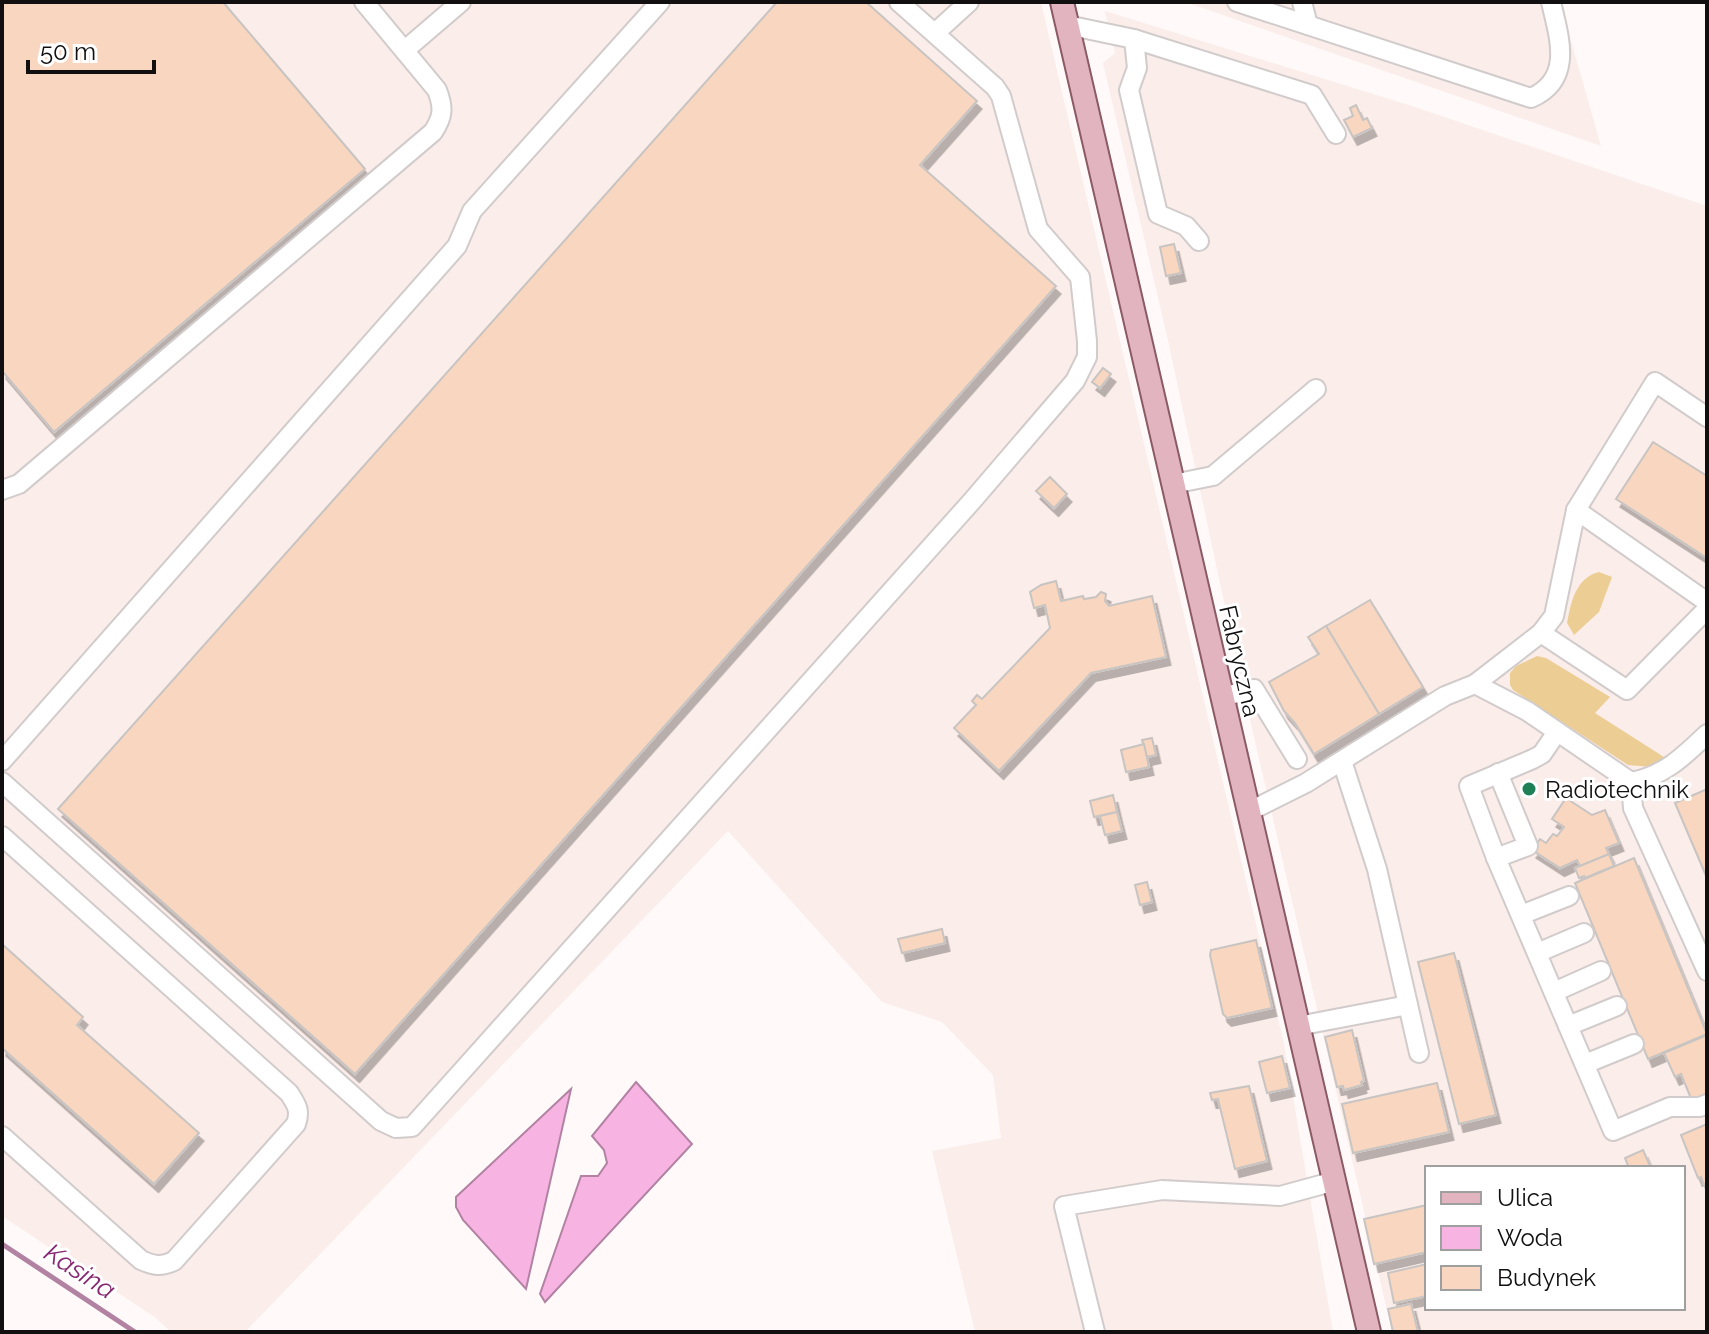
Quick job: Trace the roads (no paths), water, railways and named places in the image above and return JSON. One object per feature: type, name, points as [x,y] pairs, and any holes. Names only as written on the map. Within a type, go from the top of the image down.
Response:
[{"type":"main road","name":"Fabryczna","points":[[1062,2],[1369,1332]]},
{"type":"lane","points":[[2,490],[19,484],[433,132],[442,117],[442,101],[435,86],[364,2]]},
{"type":"lane","points":[[405,50],[461,2]]},
{"type":"lane","points":[[2,761],[457,246],[472,211],[660,2]]},
{"type":"lane","points":[[2,782],[381,1121],[396,1128],[412,1127],[962,512],[1053,408],[1083,367],[1087,341],[1080,277],[1038,229],[1001,96],[899,2]]},
{"type":"lane","points":[[935,33],[969,2]]},
{"type":"lane","points":[[1237,2],[1531,98],[1543,93],[1560,64],[1562,50],[1551,2]]},
{"type":"lane","points":[[1302,2],[1308,25]]},
{"type":"lane","points":[[1067,25],[1134,39],[1312,95],[1336,134]]},
{"type":"lane","points":[[1134,39],[1137,68],[1129,90],[1158,214],[1186,226],[1199,241]]},
{"type":"lane","points":[[1248,812],[1306,783],[1445,696],[1475,684],[1541,633],[1554,616],[1576,510],[1655,382],[1707,417]]},
{"type":"lane","points":[[1173,484],[1213,476],[1316,389]]},
{"type":"lane","points":[[1576,510],[1707,602]]},
{"type":"lane","points":[[1541,633],[1627,690],[1707,609]]},
{"type":"lane","points":[[1475,684],[1527,711],[1631,782],[1667,770],[1707,734]]},
{"type":"lane","points":[[1221,697],[1254,689],[1297,759]]},
{"type":"lane","points":[[1557,732],[1542,754],[1469,786],[1496,858],[1613,1131],[1670,1107],[1700,1107],[1707,1104]]},
{"type":"lane","points":[[1342,761],[1377,869],[1419,1053]]},
{"type":"lane","points":[[1496,858],[1528,846],[1498,773]]},
{"type":"lane","points":[[1631,782],[1633,808],[1707,971]]},
{"type":"lane","points":[[2,836],[289,1093],[299,1115],[296,1124],[174,1261],[164,1266],[141,1260],[2,1136]]},
{"type":"lane","points":[[1521,915],[1569,896]]},
{"type":"lane","points":[[1537,953],[1584,933]]},
{"type":"lane","points":[[1554,992],[1601,971]]},
{"type":"lane","points":[[1298,1026],[1408,1005]]},
{"type":"lane","points":[[1568,1026],[1617,1006]]},
{"type":"lane","points":[[1585,1064],[1634,1044]]},
{"type":"lane","points":[[1095,1332],[1064,1206],[1162,1190],[1280,1196],[1335,1181]]},
{"type":"water","points":[[636,1082],[692,1144],[545,1302],[540,1294],[581,1176],[598,1176],[607,1163],[604,1150],[592,1136]]},
{"type":"water","points":[[571,1089],[526,1289],[463,1220],[456,1207],[456,1197]]},
{"type":"waterway","name":"Kasina","points":[[2,1244],[135,1332]]},
{"type":"place","name":"Radiotechnik","points":[[1529,789]]}]
